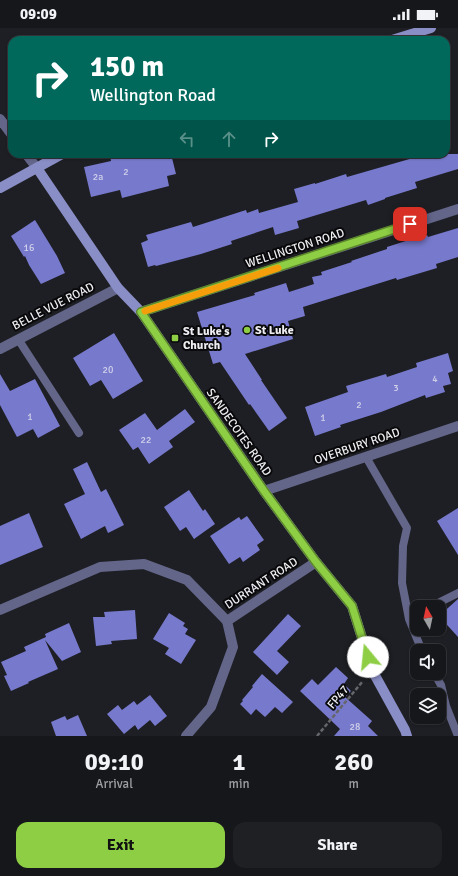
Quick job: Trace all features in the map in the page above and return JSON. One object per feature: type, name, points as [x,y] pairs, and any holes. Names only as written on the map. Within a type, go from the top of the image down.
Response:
[{"type":"street","points":[[405,36],[431,28]]},
{"type":"street","points":[[0,119],[8,130]]},
{"type":"street","name":"SANDECOTES ROAD","points":[[29,158],[118,288],[141,312],[264,491],[316,562],[352,606],[372,670],[407,736]]},
{"type":"street","points":[[0,188],[55,158]]},
{"type":"street","name":"WELLINGTON ROAD","points":[[141,312],[458,209]]},
{"type":"street","name":"BELLE VUE ROAD","points":[[0,349],[118,288]]},
{"type":"street","name":"OVERBURY ROAD","points":[[264,491],[458,426]]},
{"type":"street","name":"DURRANT ROAD","points":[[186,736],[211,707],[233,647],[227,620],[316,562]]},
{"type":"street","points":[[0,610],[100,567],[144,564],[187,580],[227,620]]},
{"type":"lane","points":[[18,339],[79,433]]},
{"type":"lane","points":[[366,457],[407,528],[403,546],[402,583],[409,618],[419,644]]},
{"type":"lane","points":[[444,600],[458,593]]},
{"type":"lane","points":[[438,680],[441,685],[446,706],[458,733]]},
{"type":"path","name":"FP47","points":[[317,736],[372,670]]},
{"type":"building","points":[[450,154],[458,154],[458,169],[415,182],[417,188],[368,205],[366,200],[297,221],[299,228],[275,235],[273,227],[231,241],[232,244],[201,254],[148,267],[141,243],[148,240],[146,235],[191,222],[193,227],[246,210],[247,213],[258,209],[259,213],[298,202],[294,189],[346,174],[347,177],[413,158],[450,158]]},
{"type":"building","points":[[111,158],[172,158],[176,174],[167,176],[169,186],[122,198],[120,190],[91,197],[84,167],[111,161]]},
{"type":"building","points":[[35,220],[57,256],[65,273],[41,284],[25,256],[24,257],[11,236]]},
{"type":"building","points":[[458,228],[458,257],[436,264],[437,268],[397,280],[396,278],[303,307],[305,316],[288,321],[293,339],[245,354],[287,418],[269,431],[250,404],[249,405],[220,362],[213,364],[197,312],[255,295],[254,293],[286,283],[289,292],[314,284],[312,277],[322,275],[321,272],[387,249],[387,247],[412,239],[427,235],[428,237]]},
{"type":"building","points":[[114,333],[143,381],[113,399],[101,380],[90,386],[73,358]]},
{"type":"building","points":[[448,353],[453,371],[448,373],[451,384],[443,386],[445,392],[426,398],[425,395],[381,412],[340,425],[341,427],[315,436],[305,407],[348,392],[346,386],[386,374],[387,377],[417,367],[416,363]]},
{"type":"building","points":[[0,374],[10,391],[35,379],[60,426],[38,438],[33,429],[17,437],[0,405]]},
{"type":"building","points":[[185,409],[195,422],[169,441],[173,447],[149,464],[138,447],[133,450],[119,430],[145,413],[157,430]]},
{"type":"building","points":[[87,462],[101,492],[106,489],[124,525],[108,533],[105,526],[81,539],[64,504],[85,494],[73,469]]},
{"type":"building","points":[[189,490],[203,511],[205,509],[215,524],[194,539],[186,527],[180,531],[164,507]]},
{"type":"building","points":[[458,508],[458,555],[437,521]]},
{"type":"building","points":[[29,513],[43,547],[0,565],[0,526]]},
{"type":"building","points":[[247,516],[264,540],[257,545],[260,550],[243,562],[240,557],[229,564],[210,536],[239,517],[241,520]]},
{"type":"building","points":[[458,599],[458,637],[446,624],[446,610]]},
{"type":"building","points":[[135,610],[137,639],[111,641],[112,644],[96,646],[93,617],[105,617],[104,612]]},
{"type":"building","points":[[169,613],[185,623],[183,626],[188,629],[185,634],[196,640],[181,664],[165,654],[169,648],[153,639]]},
{"type":"building","points":[[288,614],[301,626],[277,651],[289,662],[277,675],[253,652]]},
{"type":"building","points":[[69,623],[81,652],[62,661],[45,640],[58,669],[11,691],[4,676],[7,675],[1,662],[26,651],[24,647],[46,637],[45,634]]},
{"type":"building","points":[[336,667],[348,678],[344,684],[351,691],[345,697],[372,721],[368,726],[378,736],[334,736],[340,729],[300,691],[312,679],[318,685]]},
{"type":"building","points":[[262,674],[293,702],[282,713],[275,707],[265,717],[256,709],[251,715],[240,704]]},
{"type":"building","points":[[150,695],[167,716],[155,726],[150,720],[138,730],[135,725],[124,734],[107,714],[118,705],[122,710],[134,701],[137,705]]},
{"type":"building","points":[[78,715],[87,736],[56,736],[51,722],[65,716],[67,720]]},
{"type":"slow traffic","points":[[145,311],[278,268]]},
{"type":"place","name":"St Luke","points":[[247,330]]},
{"type":"place","name":"St Luke's Church","points":[[175,338]]},
{"type":"route","points":[[368,657],[352,606],[316,562],[264,491],[141,312],[410,224]]}]
